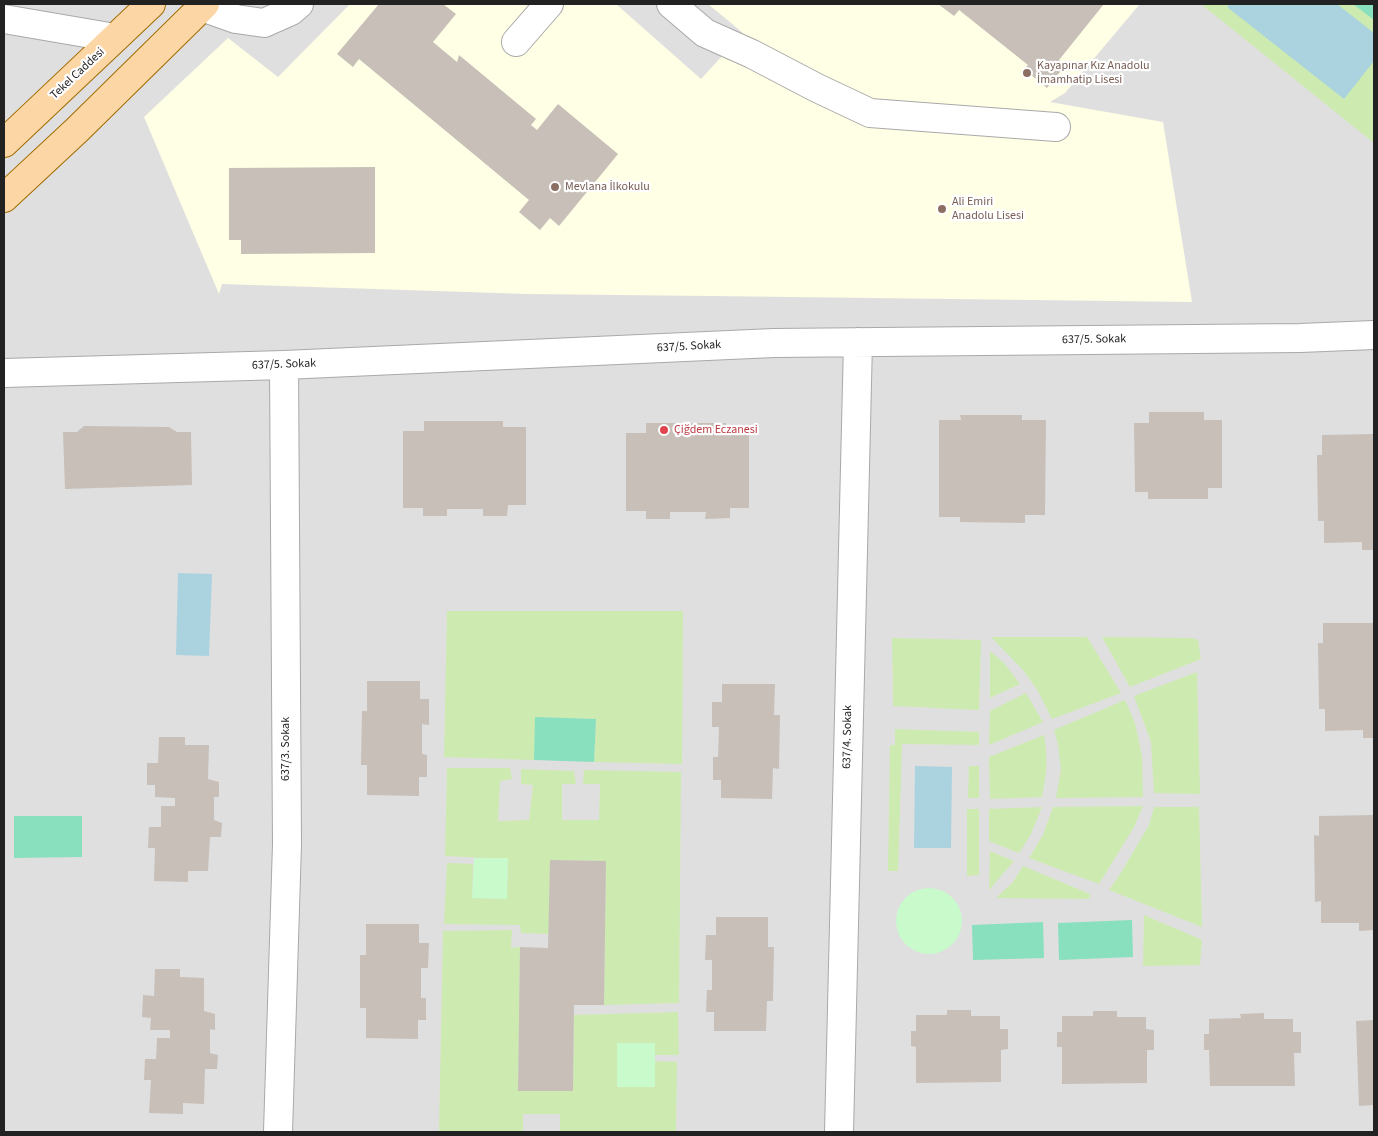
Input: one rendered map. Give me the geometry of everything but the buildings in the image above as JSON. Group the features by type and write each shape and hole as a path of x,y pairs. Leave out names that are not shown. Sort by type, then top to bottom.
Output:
{"main road":[{"name":"Tekel Caddesi","path":"4,143 151,4"},
{"path":"4,198 204,6"}],"street":[{"path":"204,6 236,18 264,23 291,11 299,4"},
{"path":"516,42 549,4"},
{"path":"671,4 705,33 870,112 1056,127"},
{"path":"4,19 115,38"},
{"name":"637/5. Sokak","path":"4,373 284,365 764,343 1300,338 1374,335"},
{"name":"637/4. Sokak","path":"839,1132 858,342"},
{"name":"637/3. Sokak","path":"278,1132 287,844 284,365"}],"shaded area":[{"path":"4,4 1374,4 1374,1132 4,1132"},
{"path":"350,4 616,4 701,79 743,33 708,4 1138,4 1065,93 1050,102 1163,122 1192,302 527,294 222,284 219,294 144,117 228,38 278,77"}],"green space":[{"path":"1201,4 1374,4 1374,143"},
{"path":"1353,4 1374,4 1374,20"},
{"path":"447,611 683,611 682,764 594,762 596,719 536,717 534,760 444,757"},
{"path":"991,637 1087,637 1121,693 1052,719 1038,691 1023,670"},
{"path":"1102,637 1191,638 1198,640 1201,659 1130,687"},
{"path":"892,638 981,640 979,710 893,706"},
{"path":"990,651 1004,663 1020,684 990,698"},
{"path":"1197,672 1200,794 1154,793 1151,742 1134,696"},
{"path":"1026,693 1043,722 989,745 990,711"},
{"path":"1125,700 1135,723 1142,756 1143,797 1056,798 1061,769 1054,730"},
{"path":"535,717 596,719 594,762 534,760"},
{"path":"895,729 979,732 979,745 902,744 898,871 888,871 890,745 895,745"},
{"path":"1044,735 1046,766 1042,797 990,799 989,757"},
{"path":"969,766 979,766 979,798 968,798"},
{"path":"447,768 510,768 512,779 500,781 498,821 529,820 533,785 521,784 521,769 574,771 576,784 562,784 562,820 599,820 600,784 583,784 584,770 681,772 679,1003 604,1005 606,861 550,860 549,934 521,933 520,925 444,924 447,863 473,864 472,898 507,899 508,859 445,856"},
{"path":"1143,806 1134,827 1099,884 1029,858 1043,835 1053,807"},
{"path":"1042,807 1031,834 1019,853 989,841 989,809"},
{"path":"1154,807 1199,807 1202,927 1109,890 1149,825"},
{"path":"967,809 979,809 979,875 967,876"},
{"path":"14,816 82,816 82,857 14,858"},
{"path":"990,851 1014,861 989,890"},
{"path":"474,858 508,858 507,899 472,898"},
{"path":"1023,866 1090,894 1089,899 996,898 1013,882"},
{"path":"922,888 936,888 948,893 957,902 962,914 960,934 953,945 936,954 922,954 910,949 901,940 896,928 896,914 901,902 910,893"},
{"path":"1144,915 1202,940 1200,965 1143,966"},
{"path":"1132,920 1133,957 1059,960 1058,923"},
{"path":"1043,922 1044,958 973,960 972,925"},
{"path":"512,930 511,948 520,947 518,1091 573,1091 574,1015 678,1012 679,1055 654,1055 654,1043 617,1044 617,1087 655,1087 655,1061 677,1062 676,1132 560,1132 560,1114 523,1114 523,1132 439,1132 443,931"},
{"path":"617,1043 655,1043 655,1087 617,1087"}],"water":[{"path":"1230,4 1337,4 1374,33 1374,61 1344,99 1227,7"},
{"path":"178,573 212,574 209,656 176,655"},
{"path":"915,766 952,767 951,848 914,848"}],"place":[{"name":"Kayapınar Kız Anadolu İmamhatip Lisesi","path":"1027,73"},
{"name":"Mevlana İlkokulu","path":"555,187"},
{"name":"Ali Emiri Anadolu Lisesi","path":"942,209"},
{"name":"Çiğdem Eczanesi","path":"664,430"}]}
